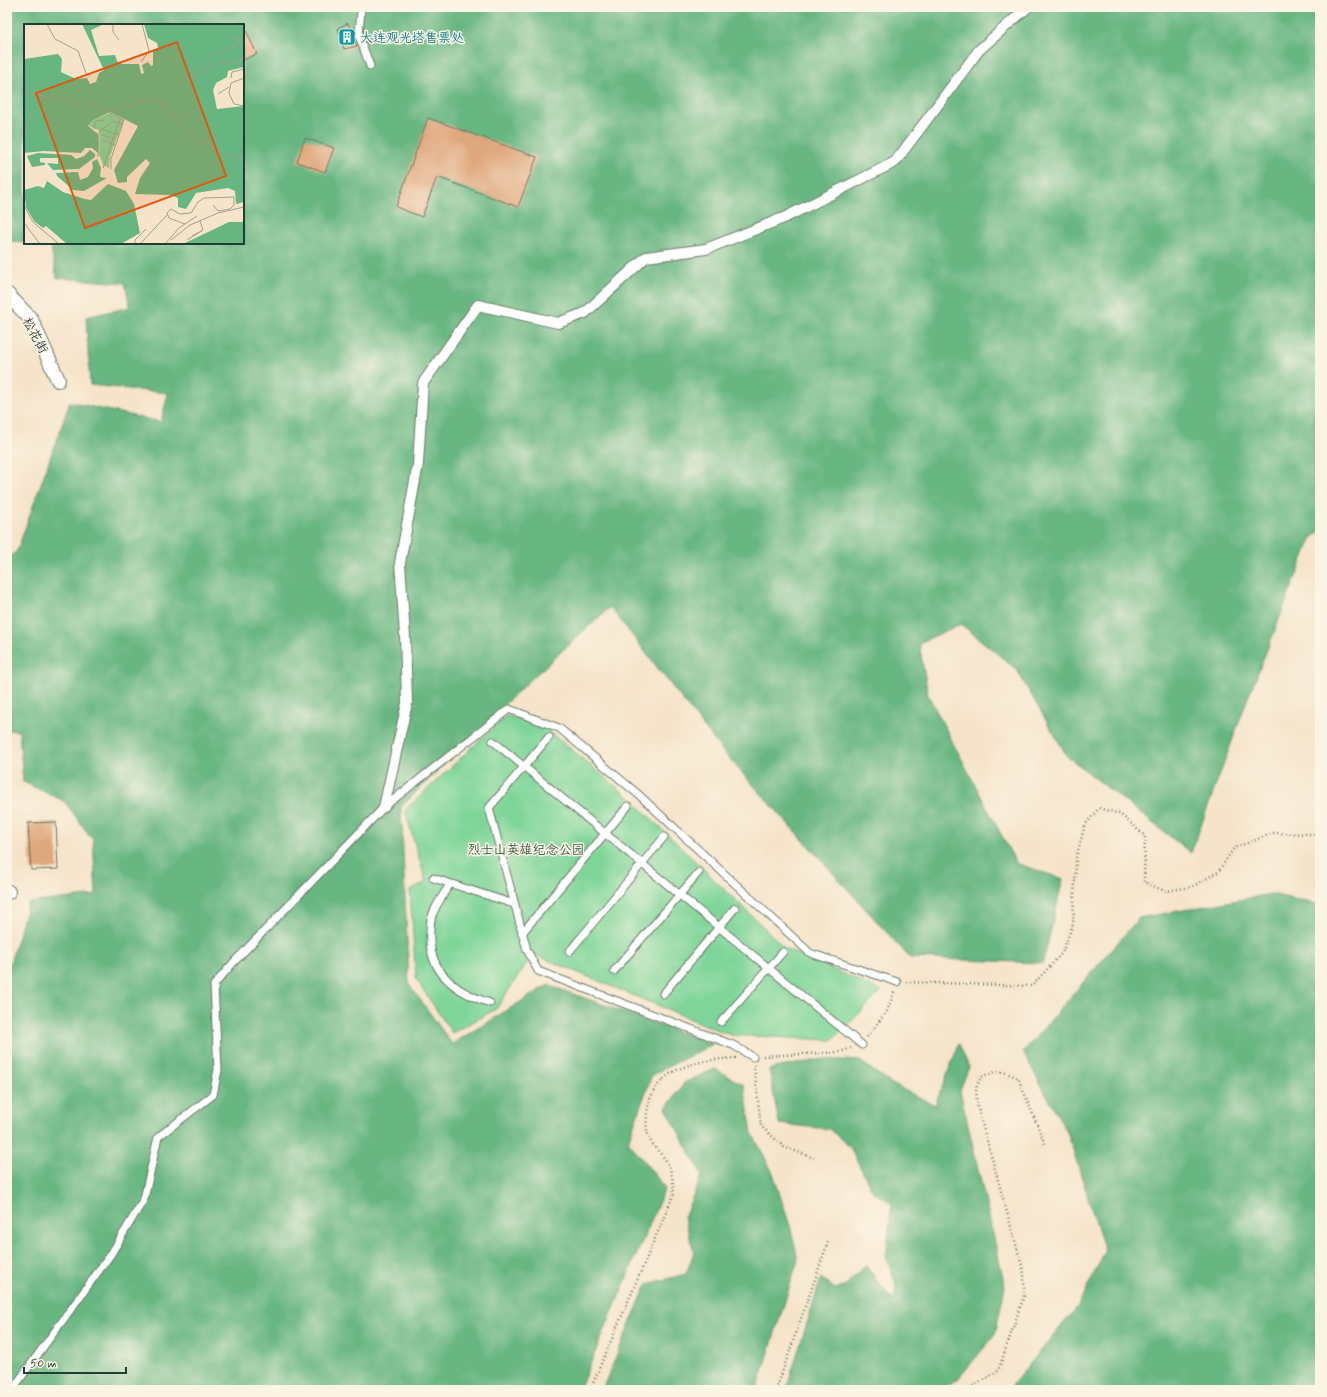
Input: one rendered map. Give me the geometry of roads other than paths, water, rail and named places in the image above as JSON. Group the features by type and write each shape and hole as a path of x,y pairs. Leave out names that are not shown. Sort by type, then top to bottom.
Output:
{"street":[{"path":"384,807 407,703 400,563 418,464 423,383 478,304 558,323 585,313 646,257 706,249 786,217 895,162 979,50 1028,7"},
{"name":"松花街","path":"7,294 31,319 58,380"}],"lane":[{"path":"361,7 359,36 370,66"},
{"path":"12,1390 111,1254 144,1199 158,1138 213,1095 218,1070 214,985 233,963 384,807 509,709 559,728 639,795 810,954 898,982"},
{"path":"549,737 489,808 527,950 538,970 733,1045 753,1057"},
{"path":"493,741 862,1045"},
{"path":"522,933 628,806"},
{"path":"569,952 664,837"},
{"path":"614,971 699,872"},
{"path":"432,878 514,904"},
{"path":"450,884 431,918 429,941 432,959 442,973 457,988 472,997 490,1002"},
{"path":"663,994 735,908"},
{"path":"721,1022 783,952"}],"place":[{"name":"大连观光塔售票处","path":"347,37"}],"park label":[{"name":"烈士山英雄纪念公园","path":"526,849"}]}
